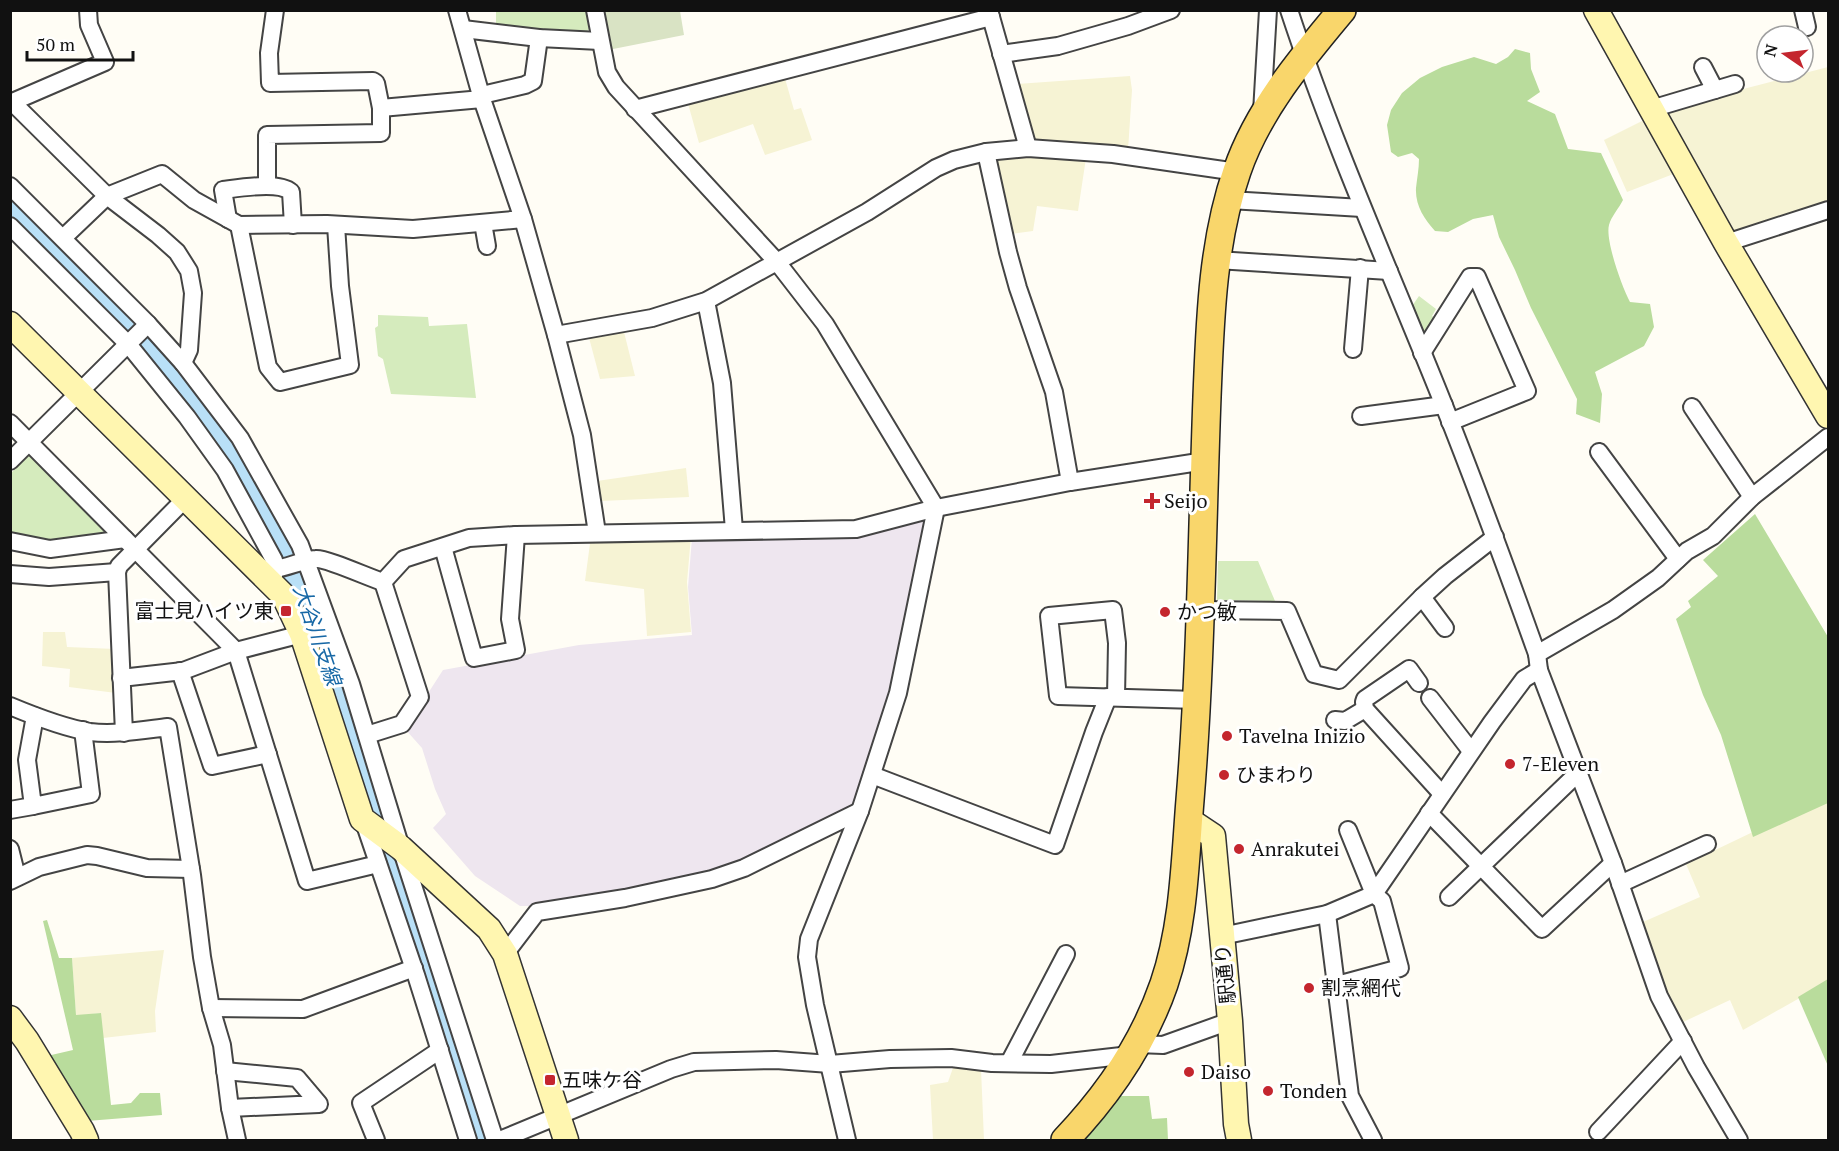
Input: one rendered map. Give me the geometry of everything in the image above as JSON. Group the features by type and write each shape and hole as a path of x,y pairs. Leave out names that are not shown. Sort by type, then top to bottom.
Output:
{"main road":[{"path":"1065,1140 1090,1114 1134,1050 1163,987 1182,904 1197,700 1212,301 1217,260 1229,200 1246,149 1262,119 1304,56 1342,10"}],"street":[{"path":"88,10 89,26 105,62 11,102 107,196 177,252 189,271 192,293 189,350 183,363"},
{"path":"267,186 267,135 381,133 381,108 376,83 373,81 270,83 268,53 275,10"},
{"path":"457,10 482,97 523,219 556,335 582,435 597,533"},
{"path":"595,10 607,72 616,87 777,262 825,324 936,508 898,693 860,811 809,939 807,957 815,1005 847,1140"},
{"path":"1001,54 1058,46 1128,26 1171,10"},
{"path":"1262,119 1268,10"},
{"path":"1289,10 1304,56 1362,208 1444,405 1495,537 1659,996 1739,1140"},
{"path":"1596,10 1726,243 1828,417"},
{"path":"635,108 990,14 1028,148"},
{"path":"463,29 539,38 600,41"},
{"path":"381,108 482,97 525,85 533,81 539,38"},
{"path":"1703,67 1715,90"},
{"path":"1651,109 1736,84"},
{"path":"556,335 652,318 706,301 867,212 936,168 954,160 986,152 1028,148 1113,154 1237,172"},
{"path":"986,152 1006,245 1018,288 1054,392 1070,482"},
{"path":"63,238 107,196 162,174 194,200 233,222 413,230 523,219"},
{"path":"10,186 63,238 137,335 187,417 225,470 274,560 288,569"},
{"path":"293,225 291,192 287,188 267,186 223,189 268,367 280,382 350,365 340,286 336,225"},
{"path":"1229,200 1362,208"},
{"path":"1726,243 1828,210"},
{"path":"483,223 487,246"},
{"path":"10,226 137,335 183,363 240,438 288,569 351,684 495,1140"},
{"path":"1217,260 1360,268 1389,272"},
{"path":"1353,350 1360,268"},
{"path":"1422,352 1470,277 1477,277 1527,391 1450,422"},
{"path":"706,301 722,383 734,530"},
{"path":"10,324 185,499 288,569"},
{"path":"10,461 137,335"},
{"path":"1361,416 1444,405"},
{"path":"1692,407 1752,498"},
{"path":"10,423 236,651 307,881 378,864"},
{"path":"1222,936 1327,914 1374,894 1471,751 1538,662 1658,578 1687,551 1713,536 1752,498 1828,437"},
{"path":"1599,452 1678,559"},
{"path":"383,582 404,559 470,538 597,533 856,529 936,508 1070,482 1205,461"},
{"path":"124,733 117,572 130,544 185,499"},
{"path":"443,547 474,658 516,650 510,619 516,535"},
{"path":"1200,610 1287,611 1314,674 1340,680 1422,597 1495,537"},
{"path":"10,541 50,549 130,544"},
{"path":"288,569 320,558 383,582"},
{"path":"288,569 284,596 302,634 362,819 414,968 468,1140"},
{"path":"10,574 49,577 117,572"},
{"path":"367,735 402,724 420,697 383,582"},
{"path":"1422,597 1445,628"},
{"path":"872,775 1055,845 1094,732 1112,697 1117,643 1113,610 1049,616 1058,696 1112,697 1197,700"},
{"path":"121,678 180,671 236,651 302,634"},
{"path":"1419,683 1409,669 1365,699 1365,709 1442,794"},
{"path":"180,671 212,766 268,754"},
{"path":"1430,698 1471,751"},
{"path":"10,706 89,732 124,733 168,727 191,868 202,957 211,1008 222,1045 230,1108 231,1140"},
{"path":"1335,720 1344,721 1365,709"},
{"path":"33,806 27,760 35,716"},
{"path":"10,810 91,794 82,730"},
{"path":"1449,897 1578,773"},
{"path":"505,954 537,912 625,898 712,879 744,868 860,811"},
{"path":"1429,813 1542,929 1613,863"},
{"path":"362,819 401,848 489,929 505,954 566,1140"},
{"name":"駅通り","path":"1189,820 1212,836 1239,1140"},
{"path":"1337,985 1400,968 1382,902 1374,894 1348,830"},
{"path":"1620,884 1707,844"},
{"path":"10,849 14,879 39,867 87,855 147,868 191,868"},
{"path":"1327,914 1350,1095 1373,1140"},
{"path":"1009,1063 1066,954"},
{"path":"211,1008 303,1009 414,968"},
{"path":"10,1018 34,1051 86,1140"},
{"path":"500,1140 671,1069 694,1062 776,1060 830,1064 890,1059 951,1058 992,1063 1051,1064 1163,1045 1230,1021"},
{"path":"1598,1132 1683,1041"},
{"path":"376,1140 361,1102 440,1050"},
{"path":"225,1071 297,1078 319,1104 230,1108"}],"shaded area":[{"path":"1828,67 1828,203 1737,233 1729,230 1694,166 1627,192 1604,140 1666,109 1762,84 1815,84 1815,70"},
{"path":"784,75 794,110 801,108 812,140 765,155 753,124 699,143 687,100"},
{"path":"1130,76 1132,90 1128,150 1042,144 1031,138 1017,84"},
{"path":"1001,156 1086,158 1078,211 1037,206 1033,231 1011,234 994,165"},
{"path":"623,328 635,376 600,379 588,334"},
{"path":"686,468 689,497 601,501 597,481"},
{"path":"930,516 891,699 861,792 844,814 707,875 547,906 520,906 475,876 433,828 446,814 422,748 405,729 443,670 579,645 692,635 688,587 692,538"},
{"path":"591,536 691,536 687,582 691,632 647,636 644,589 585,581"},
{"path":"43,632 65,632 67,647 115,649 116,693 69,687 70,669 42,666"},
{"path":"1828,796 1828,982 1743,1030 1730,1000 1681,1023 1659,973 1643,922 1700,897 1686,864"},
{"path":"164,950 155,1011 156,1032 103,1038 100,1013 76,1016 72,958"},
{"path":"954,1065 981,1069 984,1140 933,1140 930,1085 948,1082"}],"green space":[{"path":"496,11 587,11 589,29 584,35 496,25"},
{"path":"603,11 680,11 684,35 608,50"},
{"path":"1515,49 1530,53 1531,69 1540,92 1527,101 1555,114 1568,149 1601,153 1623,200 1611,219 1608,232 1615,264 1630,302 1650,304 1654,327 1644,346 1595,372 1602,394 1600,423 1576,414 1577,399 1531,308 1499,237 1493,215 1473,219 1448,232 1435,231 1424,217 1417,200 1419,159 1412,153 1398,157 1391,152 1387,125 1391,110 1402,93 1420,78 1442,67 1474,57 1496,64 1508,57"},
{"path":"1419,296 1436,309 1432,316 1435,318 1427,332 1424,332 1422,326 1417,328 1410,309"},
{"path":"378,315 428,317 429,326 467,324 476,398 391,394 383,359 378,356 375,328 378,326"},
{"path":"32,452 110,531 107,537 51,546 11,537 11,473"},
{"path":"1755,514 1828,637 1828,803 1753,837 1721,735 1703,695 1676,619 1691,607 1688,601 1718,576 1703,560"},
{"path":"1218,561 1258,561 1275,601 1217,600"},
{"path":"47,920 59,958 72,958 76,1015 101,1013 111,1105 131,1103 140,1093 160,1093 162,1115 87,1121 47,1056 73,1050 43,921"},
{"path":"1828,979 1828,1066 1798,997"},
{"path":"1114,1096 1149,1096 1152,1119 1167,1118 1168,1140 1078,1140"}],"waterway":[{"name":"大谷川支線","path":"10,209 145,344 194,402 235,462 288,554 307,602 482,1140"}],"place":[{"name":"Seijo","path":"1152,501"},
{"name":"富士見ハイツ東","path":"286,611"},
{"name":"かつ敏","path":"1165,612"},
{"name":"Tavelna Inizio","path":"1227,736"},
{"name":"7-Eleven","path":"1510,764"},
{"name":"ひまわり","path":"1224,775"},
{"name":"Anrakutei","path":"1239,849"},
{"name":"割烹網代","path":"1309,988"},
{"name":"Daiso","path":"1189,1072"},
{"name":"五味ケ谷","path":"550,1080"},
{"name":"Tonden","path":"1268,1091"}]}
